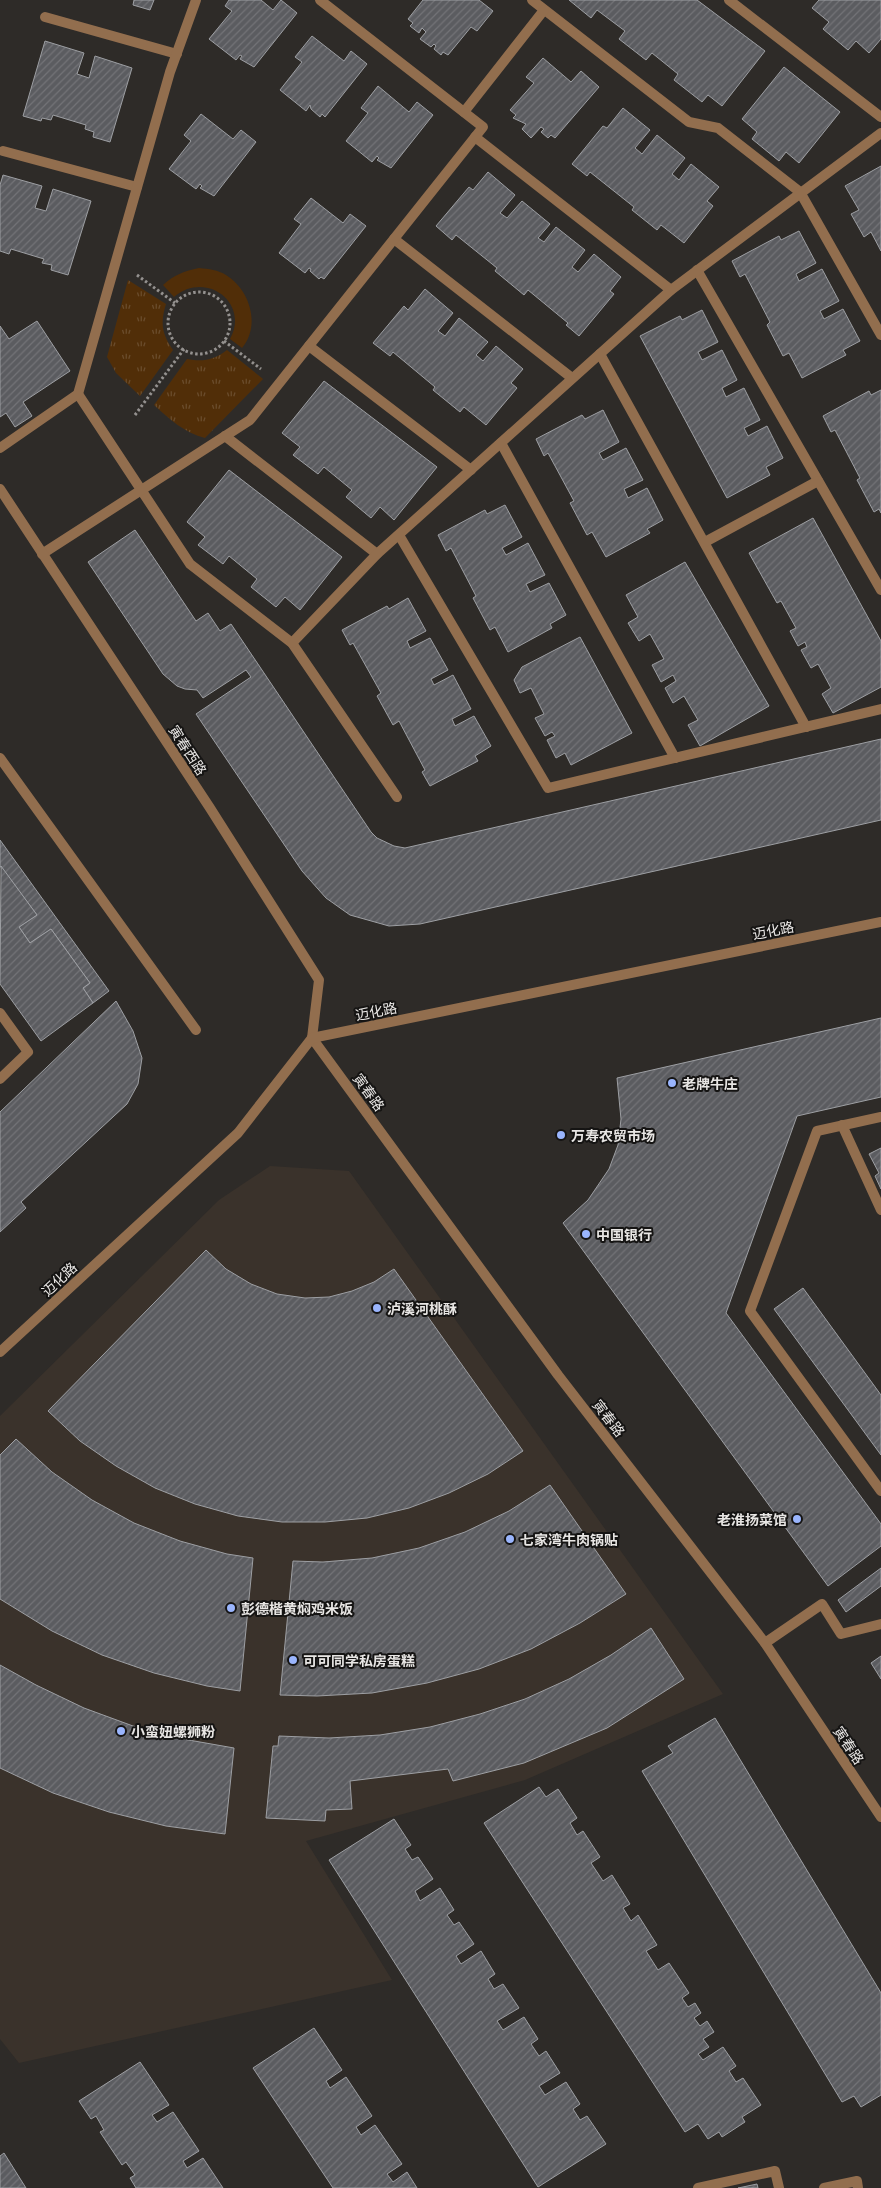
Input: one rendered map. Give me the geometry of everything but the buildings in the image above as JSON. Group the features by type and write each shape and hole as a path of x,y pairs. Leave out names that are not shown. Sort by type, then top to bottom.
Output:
{"street":[{"path":"0,448 78,394 177,54 196,0"},
{"path":"42,554 250,420 483,127 320,0"},
{"path":"532,0 690,122 718,128 800,192 881,335"},
{"path":"729,0 881,117"},
{"path":"464,112 544,10"},
{"path":"46,17 177,54"},
{"path":"292,643 377,554 671,290 881,133"},
{"path":"475,137 671,290"},
{"path":"3,151 138,187"},
{"path":"394,239 572,378"},
{"path":"697,270 881,590"},
{"path":"309,346 471,470"},
{"path":"600,354 806,727"},
{"path":"78,394 140,491 190,564 292,643 397,797"},
{"path":"225,436 377,554"},
{"path":"500,443 674,758"},
{"path":"705,542 818,481"},
{"name":"寅春西路","path":"0,490 210,808 319,980 312,1038"},
{"path":"399,535 548,788 881,709"},
{"path":"0,758 196,1030"},
{"name":"迈化路","path":"0,1352 238,1133 312,1038 881,922"},
{"path":"0,1013 28,1052 0,1079"},
{"name":"寅春路","path":"312,1038 558,1376 765,1643 881,1817"},
{"path":"881,1117 817,1131 750,1311 881,1491"},
{"path":"842,1125 881,1210"},
{"path":"765,1643 822,1604 841,1634 881,1624"},
{"path":"698,2188 775,2171 779,2188"},
{"path":"824,2188 856,2181 858,2188"}],"path":[{"path":"117,259 175,304"},
{"path":"199,292 219,299 227,309 230,321 228,333 224,341 211,351 199,354 184,349 176,343 169,332 168,320 175,304 188,294 199,292"},
{"path":"224,341 265,372"},
{"path":"136,415 184,349"}],"shaded area":[{"path":"270,1166 349,1171 723,1694 525,1780 306,1841 392,1980 19,2063 0,2039 0,1416 219,1200"}],"green space":[{"path":"199,268 210,269 226,275 247,299 252,319 251,329 248,339 242,348 230,339 235,326 234,313 230,303 222,294 211,289 199,287 186,290 174,297 163,285 180,274"},
{"path":"128,280 166,304 163,328 166,339 173,350 140,396 116,373 107,357"},
{"path":"227,350 263,379 205,438 184,429 154,405 187,359 208,359 218,356"}],"place":[{"name":"老牌牛庄","path":"672,1083"},
{"name":"万寿农贸市场","path":"561,1135"},
{"name":"中国银行","path":"586,1234"},
{"name":"泸溪河桃酥","path":"377,1308"},
{"name":"老淮扬菜馆","path":"797,1519"},
{"name":"七家湾牛肉锅贴","path":"510,1539"},
{"name":"彭德楷黄焖鸡米饭","path":"231,1608"},
{"name":"可可同学私房蛋糕","path":"293,1660"},
{"name":"小蛮妞螺狮粉","path":"121,1731"}]}
